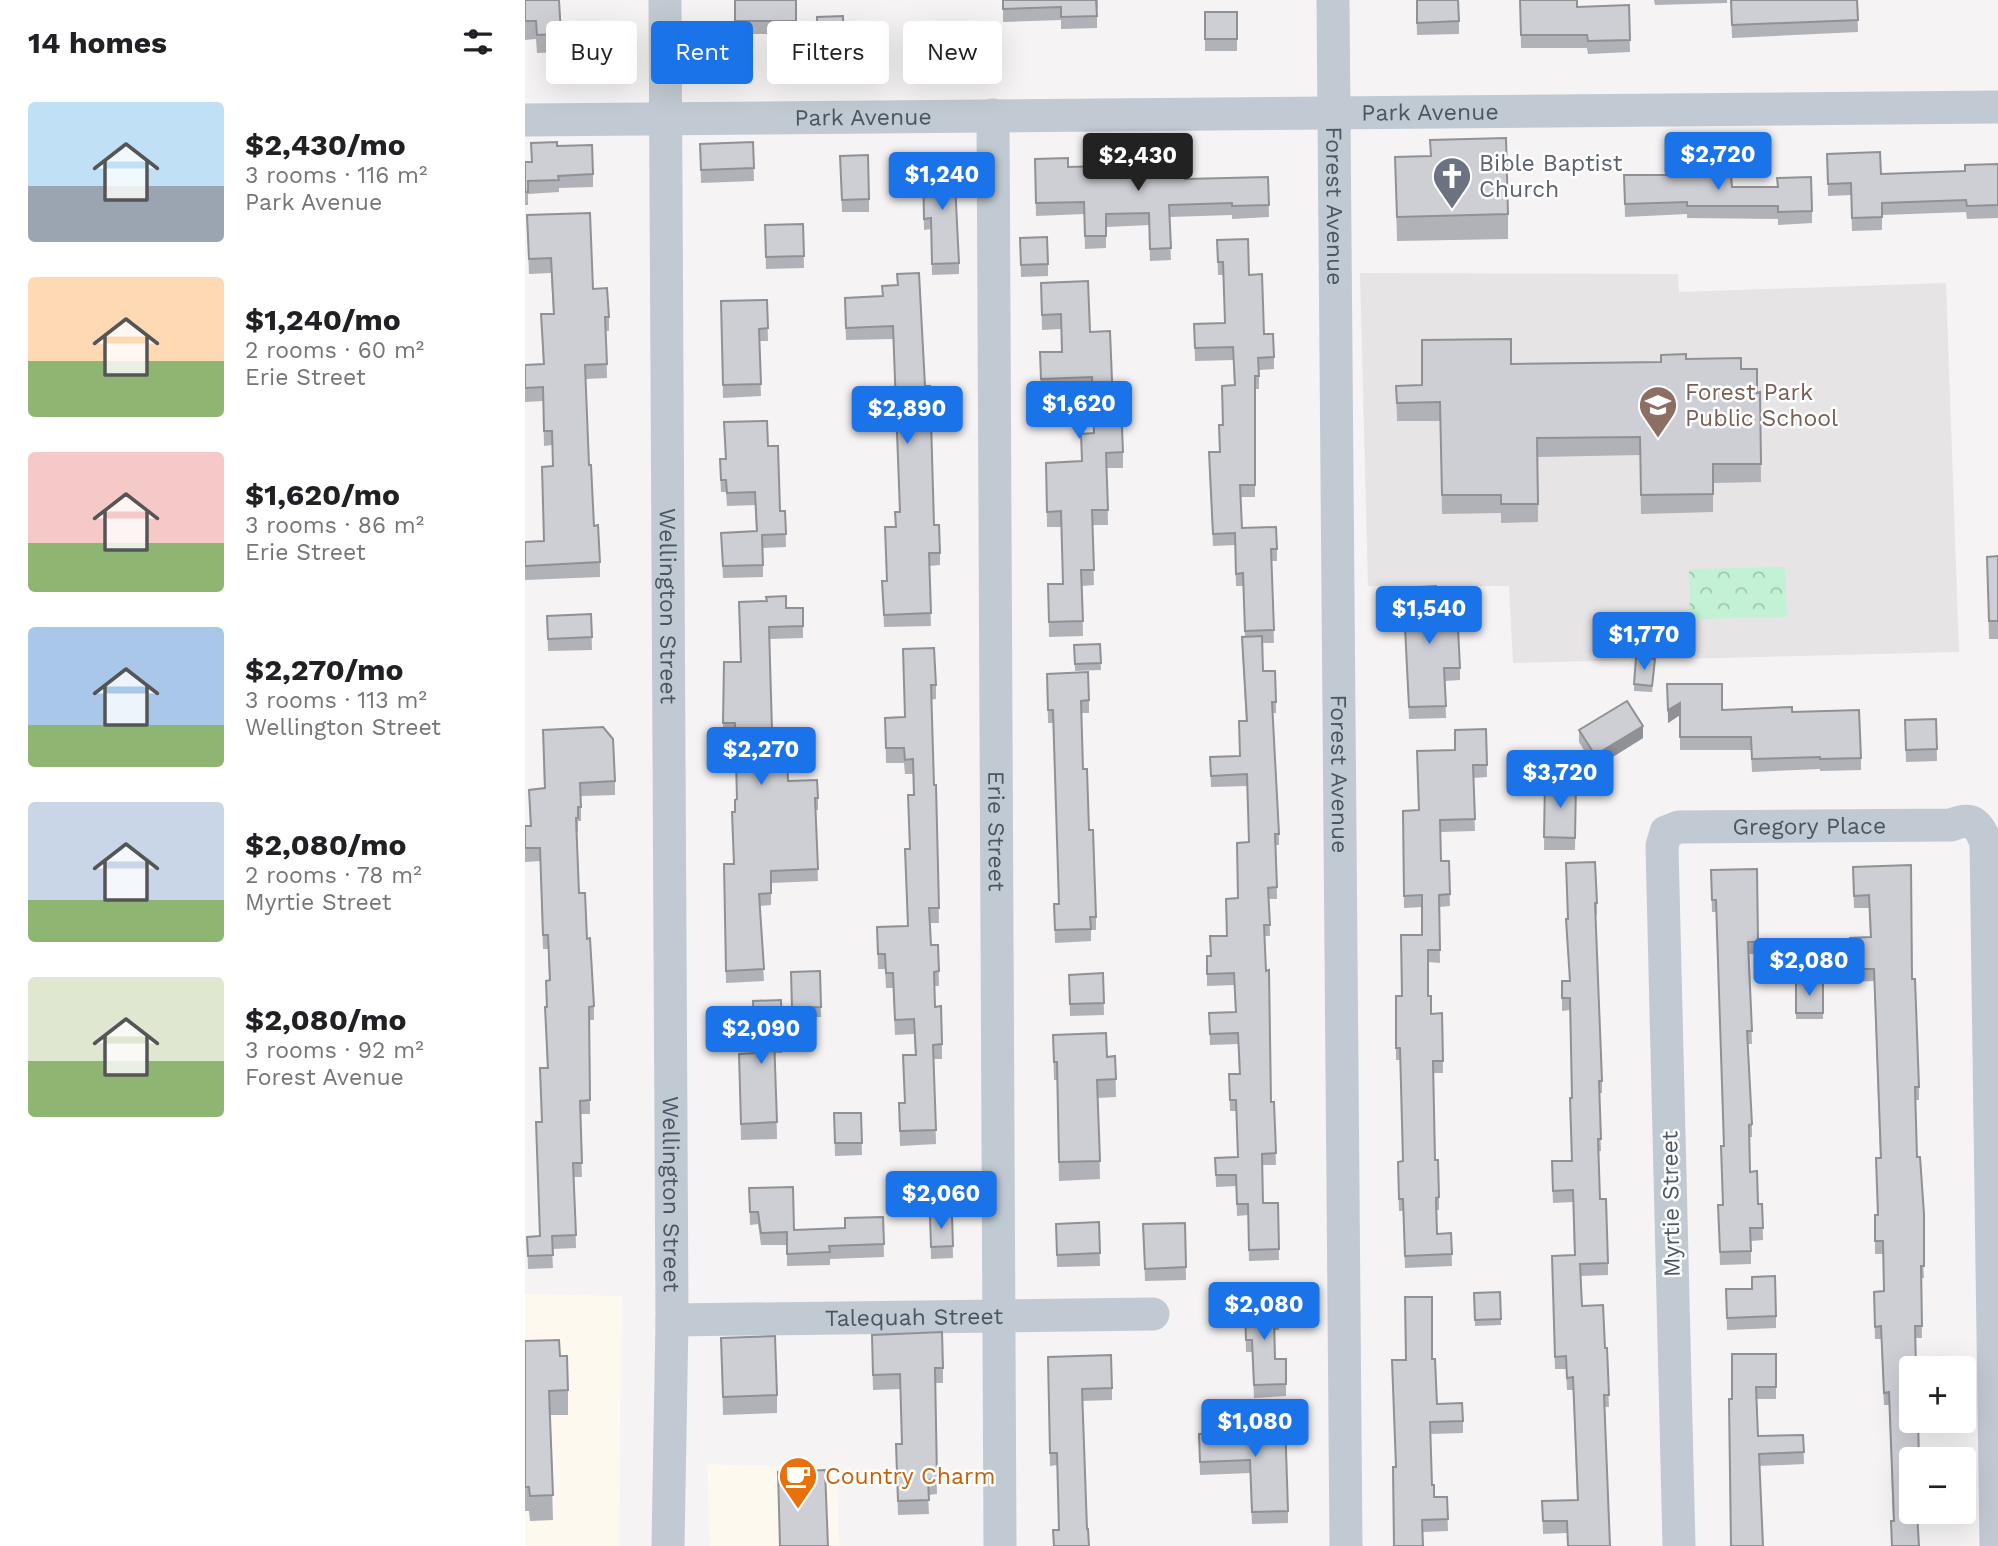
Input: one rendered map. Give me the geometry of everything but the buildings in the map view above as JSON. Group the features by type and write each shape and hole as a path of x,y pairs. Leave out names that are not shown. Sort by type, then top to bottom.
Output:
{"street":[{"name":"Wellington Street","path":"664,0 672,1320 668,1546"},
{"name":"Forest Avenue","path":"1333,0 1346,1546"},
{"name":"Park Avenue","path":"525,120 1998,107"},
{"name":"Erie Street","path":"993,115 1000,1546"},
{"name":"Gregory Place","path":"1664,862 1662,846 1666,832 1679,827 1951,825 1962,820 1973,822 1979,827 1986,842 1996,1546"},
{"name":"Myrtie Street","path":"1664,862 1679,1546"},
{"name":"Talequah Street","path":"672,1320 1153,1314"}],"shaded area":[{"name":"Forest Park Public School","path":"1360,273 1678,274 1679,292 1946,283 1959,652 1513,663 1509,586 1368,586"},
{"path":"525,1294 622,1296 619,1546 525,1546"},
{"path":"707,1464 837,1469 839,1546 710,1546"}],"green space":[{"path":"1785,567 1787,617 1690,619 1689,569"}],"place":[{"name":"Bible Baptist Church","path":"1452,210"},
{"name":"Forest Park Public School","path":"1658,439"},
{"name":"Country Charm","path":"798,1510"}]}
